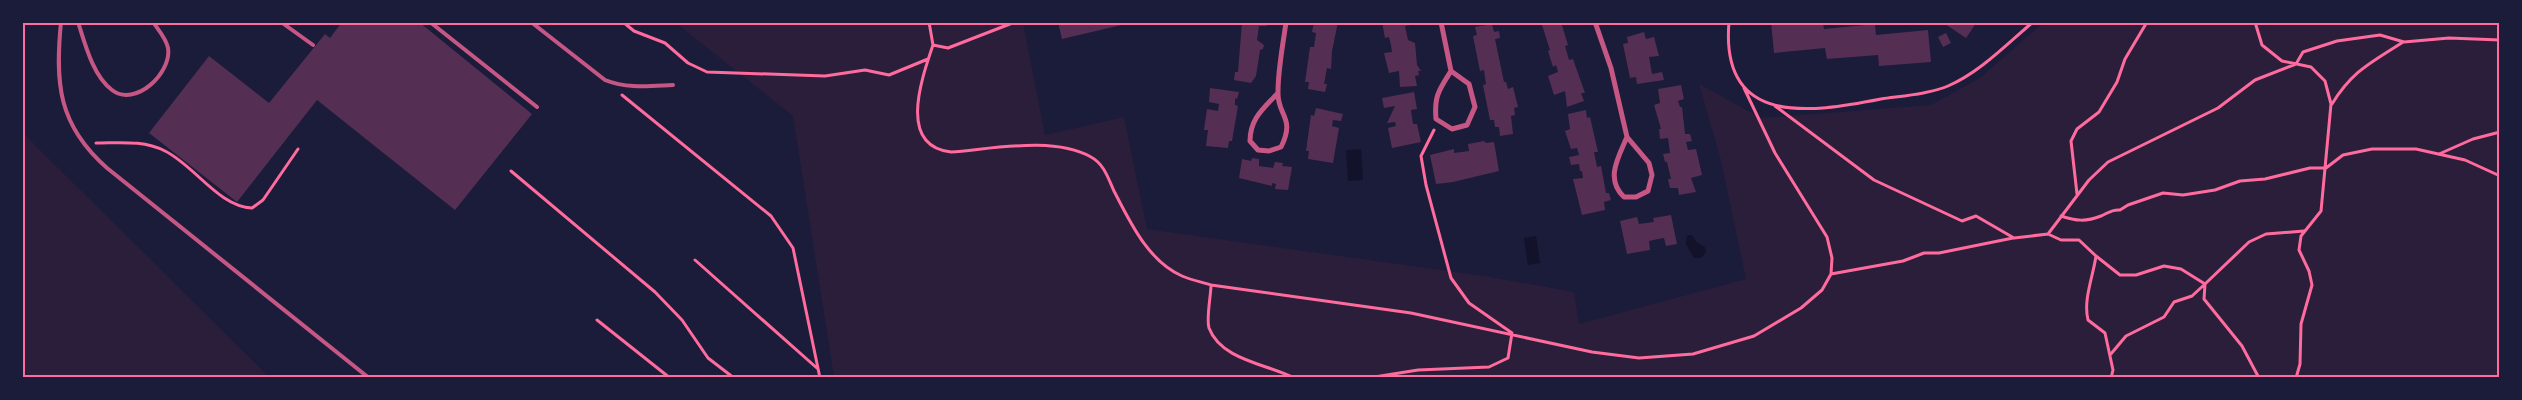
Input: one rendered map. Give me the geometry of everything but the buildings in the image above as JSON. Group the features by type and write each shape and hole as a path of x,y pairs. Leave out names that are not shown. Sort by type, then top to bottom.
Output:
{"street":[{"path":"1277,94 1256,117 1250,128 1250,141 1258,150 1269,151 1281,147 1286,136 1288,125 1277,94 1286,22"},
{"path":"1441,22 1451,71 1469,84 1475,107 1467,125 1452,129 1436,118 1434,103 1437,93 1451,71"},
{"path":"1595,22 1611,68 1627,137 1649,163 1652,175 1648,191 1636,197 1624,197 1616,190 1612,178 1627,137"}],"lane":[{"path":"60,22 57,69 60,86 66,112 83,143 107,168 369,378"},
{"path":"78,22 94,64 106,85 114,92 124,95 143,90 156,80 166,63 169,50 164,37 153,22"},
{"path":"281,22 313,45"},
{"path":"430,22 537,107"},
{"path":"531,22 605,80 617,85 673,84"}],"path":[{"path":"623,22 634,31 665,43 688,63 707,72 826,76 864,70 889,75 928,59"},
{"path":"929,22 933,45 921,82 917,110 920,127 926,140 940,151 951,152 1038,145 1070,150 1090,157 1102,165 1136,233 1162,262 1181,276 1211,285 1411,312 1602,353 1639,358 1693,354 1754,336 1801,308 1822,290 1831,274 1832,258 1827,237 1775,153 1736,75 1730,59 1727,41 1729,22"},
{"path":"933,45 948,48 1015,22"},
{"path":"1744,88 1758,101 1776,106 1814,110 1848,106 1948,86 1977,68 2033,22"},
{"path":"2077,195 2072,142 2077,129 2099,112 2117,82 2125,59 2147,22"},
{"path":"2254,22 2262,45 2282,61 2312,67 2325,81 2331,104 2321,212 2301,236 2298,250 2309,271 2312,285 2301,324 2300,364 2296,378"},
{"path":"2048,234 2077,195 2108,162 2218,108 2255,80 2296,64 2303,52 2337,41 2380,35 2404,42 2449,38 2500,40"},
{"path":"2331,104 2345,82 2365,65 2404,42"},
{"path":"605,80 771,216 783,232 793,248 797,263 820,378"},
{"path":"1776,106 1874,180 1962,220 1976,216 2014,238"},
{"path":"1439,121 1421,156 1426,185 1450,278 1469,303 1512,333"},
{"path":"2439,154 2473,139 2500,132"},
{"path":"83,143 134,142 158,148 174,157 234,205 252,208 263,200 298,150"},
{"path":"2061,216 2079,222 2113,210 2120,210 2128,205 2163,193 2183,195 2215,190 2240,181 2265,179 2310,168 2326,168 2343,155 2372,149 2416,149 2465,160 2500,176"},
{"path":"511,171 655,292 682,320 708,358 734,378"},
{"path":"2110,355 2126,336 2164,317 2174,302 2192,296 2248,242 2266,234 2305,232"},
{"path":"1831,274 1903,261 1924,253 1939,253 2014,238 2048,234 2061,240 2079,240 2120,275 2136,275 2164,266 2181,269 2205,284"},
{"path":"2096,256 2092,282 2085,306 2088,320 2105,333 2113,370 2111,378"},
{"path":"695,260 818,370"},
{"path":"2205,284 2204,299 2242,346 2259,378"},
{"path":"1211,285 1208,327 1218,342 1242,360 1278,370 1294,378"},
{"path":"597,320 670,378"},
{"path":"1368,378 1418,370 1489,367 1508,358 1512,333"}],"shaded area":[{"path":"676,23 1023,23 1045,135 1124,117 1147,229 1484,276 1574,292 1579,324 1746,279 1721,161 1699,84 1761,118 1931,105 1980,78 2043,23 2499,23 2499,377 834,377 793,116"},
{"path":"23,133 269,377 23,377"},
{"path":"1361,149 1363,180 1348,181 1346,150"},
{"path":"1687,235 1692,235 1696,242 1705,247 1706,252 1701,258 1694,258 1686,244"},
{"path":"1536,236 1540,263 1528,265 1524,238"}]}
